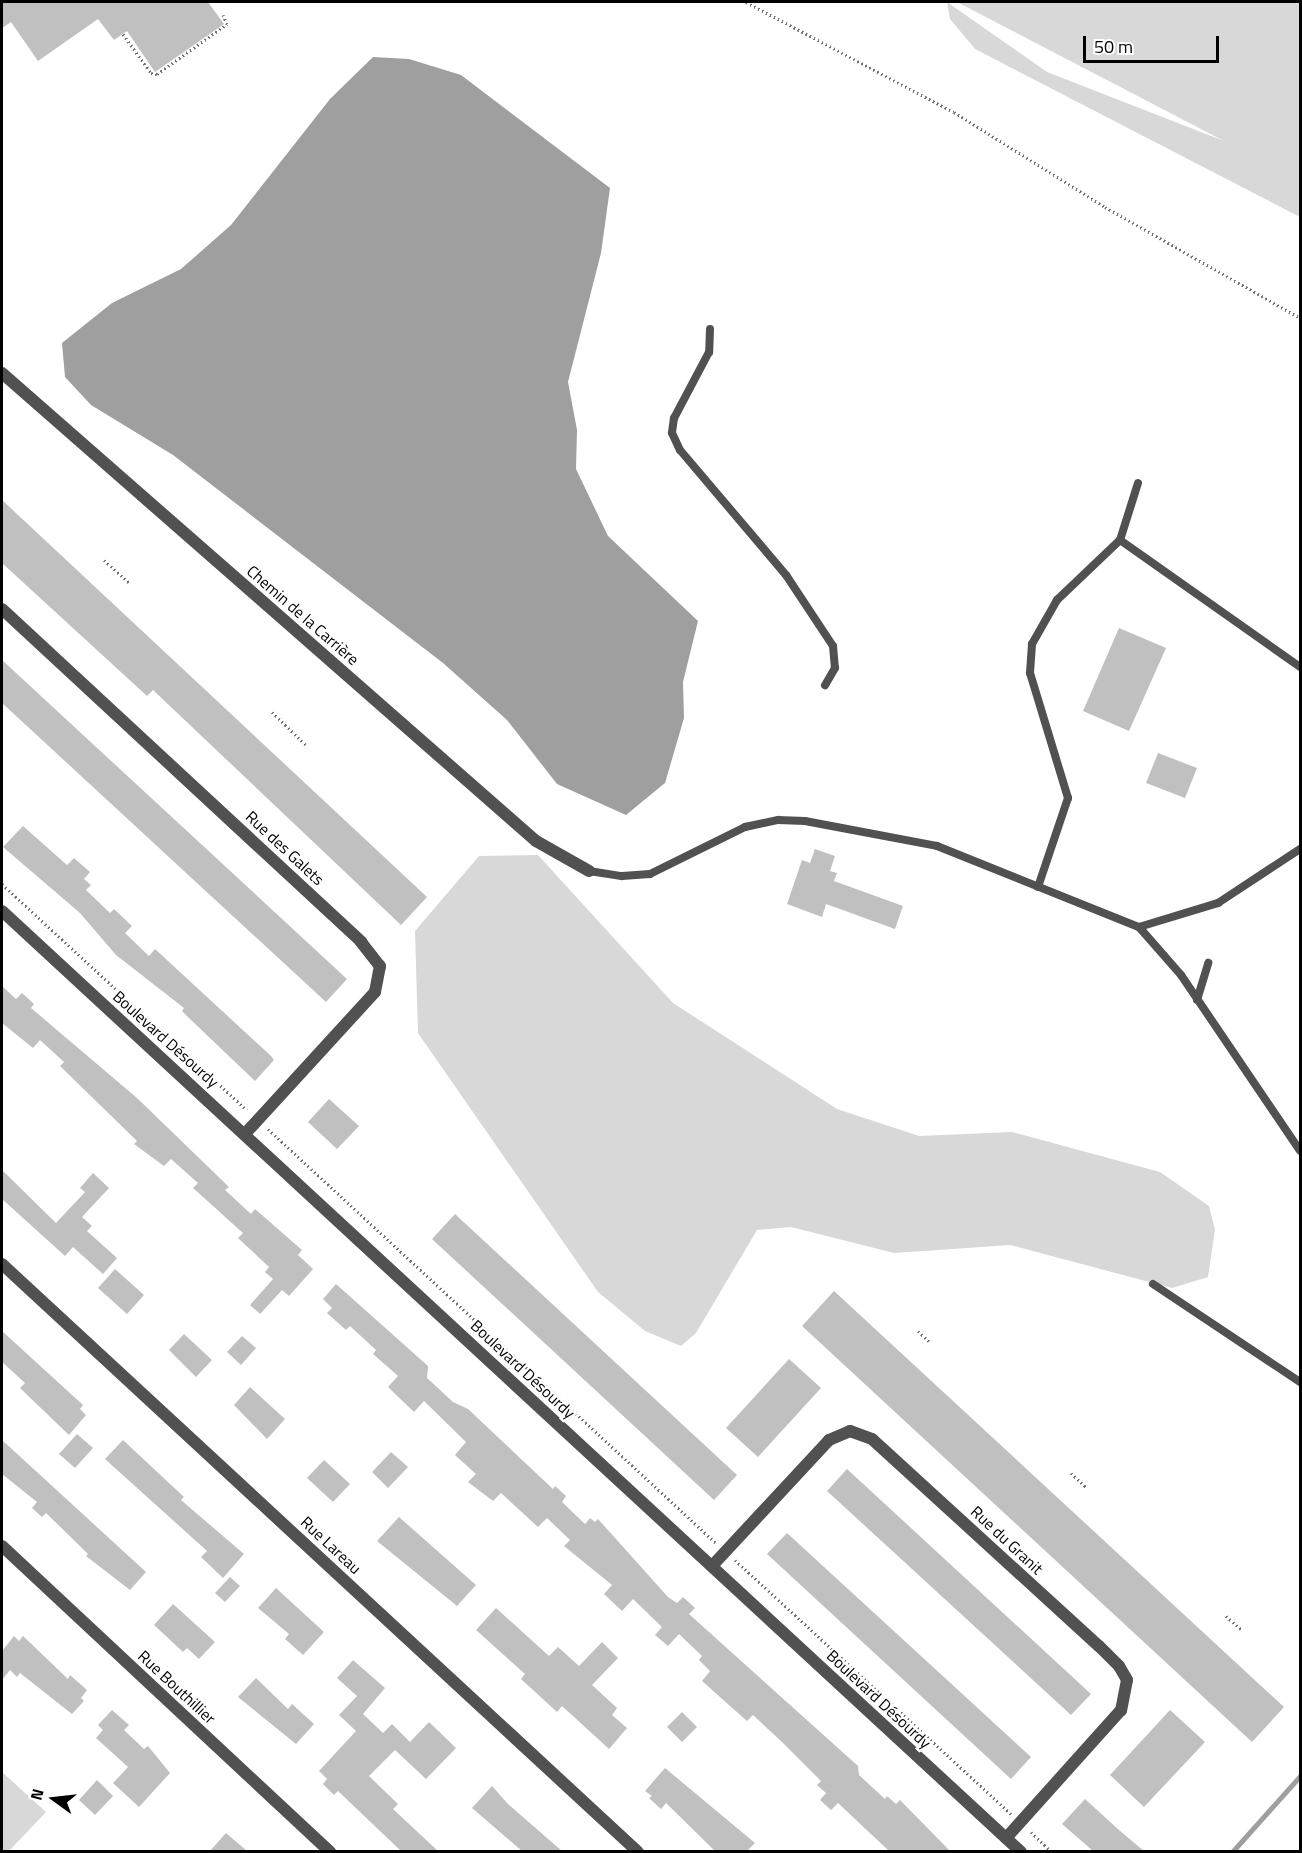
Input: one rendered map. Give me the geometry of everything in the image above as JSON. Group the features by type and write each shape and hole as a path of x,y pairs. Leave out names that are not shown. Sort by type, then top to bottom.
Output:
{"street":[{"name":"Chemin de la Carrière","path":"2,373 536,840 590,871"},
{"name":"Rue des Galets","path":"2,609 353,934 372,952 380,966 375,992 245,1134"},
{"name":"Boulevard Désourdy","path":"2,911 1021,1851"},
{"name":"Rue Lareau","path":"2,1264 638,1851"},
{"name":"Rue du Granit","path":"712,1566 829,1440 850,1431 872,1439 1099,1646 1119,1666 1127,1680 1121,1710 1006,1838"},
{"name":"Rue Bouthillier","path":"2,1546 330,1851"}],"lane":[{"path":"710,329 709,352 675,418 672,433 680,450 786,575 833,646 835,668 825,685"},
{"path":"1038,887 1068,798 1030,673 1032,644 1057,600 1119,540 1138,483"},
{"path":"1119,540 1300,667"},
{"path":"590,871 622,876 651,874 745,827 778,820 805,821 937,846 1139,927 1197,1000 1300,1151"},
{"path":"1139,927 1218,903 1300,849"},
{"path":"1197,1000 1208,963"},
{"path":"1153,1284 1300,1382"}],"path":[{"path":"746,2 954,112 1105,207 1300,318"},
{"path":"123,34 150,73 157,74 227,24 223,15"},
{"path":"104,560 131,584"},
{"path":"272,712 307,746"},
{"path":"2,884 243,1106"},
{"path":"270,1131 712,1539"},
{"path":"918,1331 930,1342"},
{"path":"1071,1473 1086,1486"},
{"path":"740,1564 1007,1810"},
{"path":"1226,1616 1242,1630"},
{"path":"1033,1835 1052,1851"}],"shaded area":[{"path":"947,2 1047,72 1224,141 957,2 1300,2 1300,217 975,49 950,19"},
{"path":"373,57 409,59 461,75 610,188 601,253 568,382 577,430 576,469 608,536 698,621 683,682 684,718 665,783 626,815 557,784 507,720 443,663 173,455 91,405 65,377 62,343 112,303 181,269 231,225 330,99"},
{"path":"538,855 673,1003 837,1109 919,1136 1012,1132 1160,1172 1209,1206 1215,1230 1208,1277 1172,1288 1010,1245 894,1253 791,1227 757,1230 696,1333 681,1346 645,1331 598,1292 418,1033 415,931 479,856"},
{"path":"2,1772 46,1812 9,1851 2,1851"}],"building":[{"path":"2,2 208,2 224,24 155,72 127,31 114,40 98,19 38,61 11,22 2,28"},
{"path":"2,500 427,897 401,925 153,690 147,696 2,563"},
{"path":"1119,628 1166,648 1129,731 1083,711"},
{"path":"2,660 347,979 326,1002 2,703"},
{"path":"1158,753 1197,768 1185,798 1146,783"},
{"path":"23,826 67,865 74,858 90,872 84,879 91,885 86,890 110,913 114,909 132,926 125,933 149,956 155,949 271,1056 274,1060 255,1081 182,1011 184,1008 116,955 80,913 3,847"},
{"path":"815,849 835,856 830,871 837,873 834,881 903,906 895,929 826,904 822,917 787,904 802,860 810,863"},
{"path":"2,986 16,999 22,993 34,1004 31,1008 137,1098 229,1187 225,1190 251,1214 255,1209 302,1250 298,1255 313,1269 289,1296 282,1290 260,1314 250,1305 273,1279 265,1272 269,1267 238,1238 243,1233 193,1188 198,1183 171,1159 164,1166 134,1144 137,1141 60,1066 64,1062 40,1040 33,1048 2,1023"},
{"path":"329,1099 359,1126 337,1149 308,1122"},
{"path":"2,1170 56,1223 85,1192 80,1188 93,1173 109,1188 82,1217 92,1226 87,1231 117,1258 103,1274 73,1247 65,1256 2,1199"},
{"path":"455,1214 737,1475 714,1500 432,1239"},
{"path":"115,1269 144,1295 127,1314 98,1288"},
{"path":"336,1284 428,1366 427,1378 453,1402 468,1409 553,1489 555,1486 566,1496 562,1502 585,1524 590,1518 595,1522 598,1519 668,1597 677,1603 683,1597 695,1608 689,1614 858,1766 859,1775 885,1799 887,1796 896,1804 900,1800 950,1851 889,1851 838,1803 831,1810 820,1800 826,1793 817,1785 821,1781 782,1742 753,1715 747,1721 702,1681 710,1671 699,1660 702,1656 679,1634 668,1646 655,1635 662,1627 633,1599 622,1611 604,1594 612,1585 564,1546 570,1540 547,1518 538,1527 501,1493 493,1501 468,1482 476,1474 455,1455 466,1442 424,1401 414,1412 388,1387 398,1376 373,1354 376,1350 350,1326 346,1330 327,1313 332,1308 323,1299"},
{"path":"834,1291 1284,1707 1252,1742 802,1326"},
{"path":"2,1331 83,1405 80,1409 86,1415 69,1435 20,1388 25,1383 2,1362"},
{"path":"184,1334 212,1360 196,1377 169,1350"},
{"path":"242,1336 256,1348 241,1365 227,1352"},
{"path":"789,1359 821,1388 758,1457 726,1428"},
{"path":"250,1387 285,1419 267,1439 234,1405"},
{"path":"77,1434 93,1448 75,1468 59,1454"},
{"path":"2,1440 146,1572 130,1590 86,1556 88,1554 46,1513 42,1517 32,1508 37,1502 2,1474"},
{"path":"123,1440 184,1497 181,1500 244,1554 223,1578 201,1557 207,1551 105,1459"},
{"path":"391,1452 408,1467 388,1488 372,1472"},
{"path":"324,1460 350,1484 333,1502 307,1478"},
{"path":"847,1469 1091,1694 1071,1715 827,1491"},
{"path":"399,1517 476,1585 457,1606 377,1541"},
{"path":"787,1533 1031,1757 1011,1779 767,1554"},
{"path":"230,1577 240,1586 225,1602 215,1593"},
{"path":"276,1588 324,1632 303,1655 285,1639 289,1634 258,1608"},
{"path":"173,1604 215,1642 199,1659 187,1648 183,1652 154,1625"},
{"path":"496,1608 549,1656 558,1647 579,1666 602,1642 618,1658 592,1685 617,1708 612,1715 627,1728 609,1749 562,1706 557,1712 521,1679 525,1674 476,1630"},
{"path":"14,1636 19,1641 23,1636 68,1679 70,1675 87,1690 81,1698 84,1701 72,1714 20,1673 17,1677 10,1670 2,1680 2,1651"},
{"path":"353,1660 385,1688 363,1714 383,1733 392,1724 410,1742 429,1722 456,1748 426,1779 395,1750 369,1776 398,1804 393,1809 438,1851 401,1851 338,1791 334,1795 323,1784 327,1779 319,1771 356,1731 339,1715 357,1696 337,1678"},
{"path":"256,1678 288,1709 292,1704 314,1724 296,1744 238,1697"},
{"path":"112,1710 129,1725 124,1730 144,1749 148,1746 170,1773 139,1807 113,1783 128,1767 96,1738 103,1730 98,1725"},
{"path":"1170,1710 1205,1742 1144,1807 1110,1775"},
{"path":"682,1712 697,1727 682,1742 667,1727"},
{"path":"665,1768 755,1843 747,1851 715,1851 666,1803 661,1809 649,1798 652,1796 645,1791"},
{"path":"97,1780 113,1796 95,1815 79,1800"},
{"path":"492,1786 508,1804 562,1851 522,1851 472,1808"},
{"path":"1085,1799 1144,1851 1093,1851 1062,1824"},
{"path":"226,1833 247,1851 210,1851"}],"waterway":[{"path":"1232,1852 1300,1776"}]}
